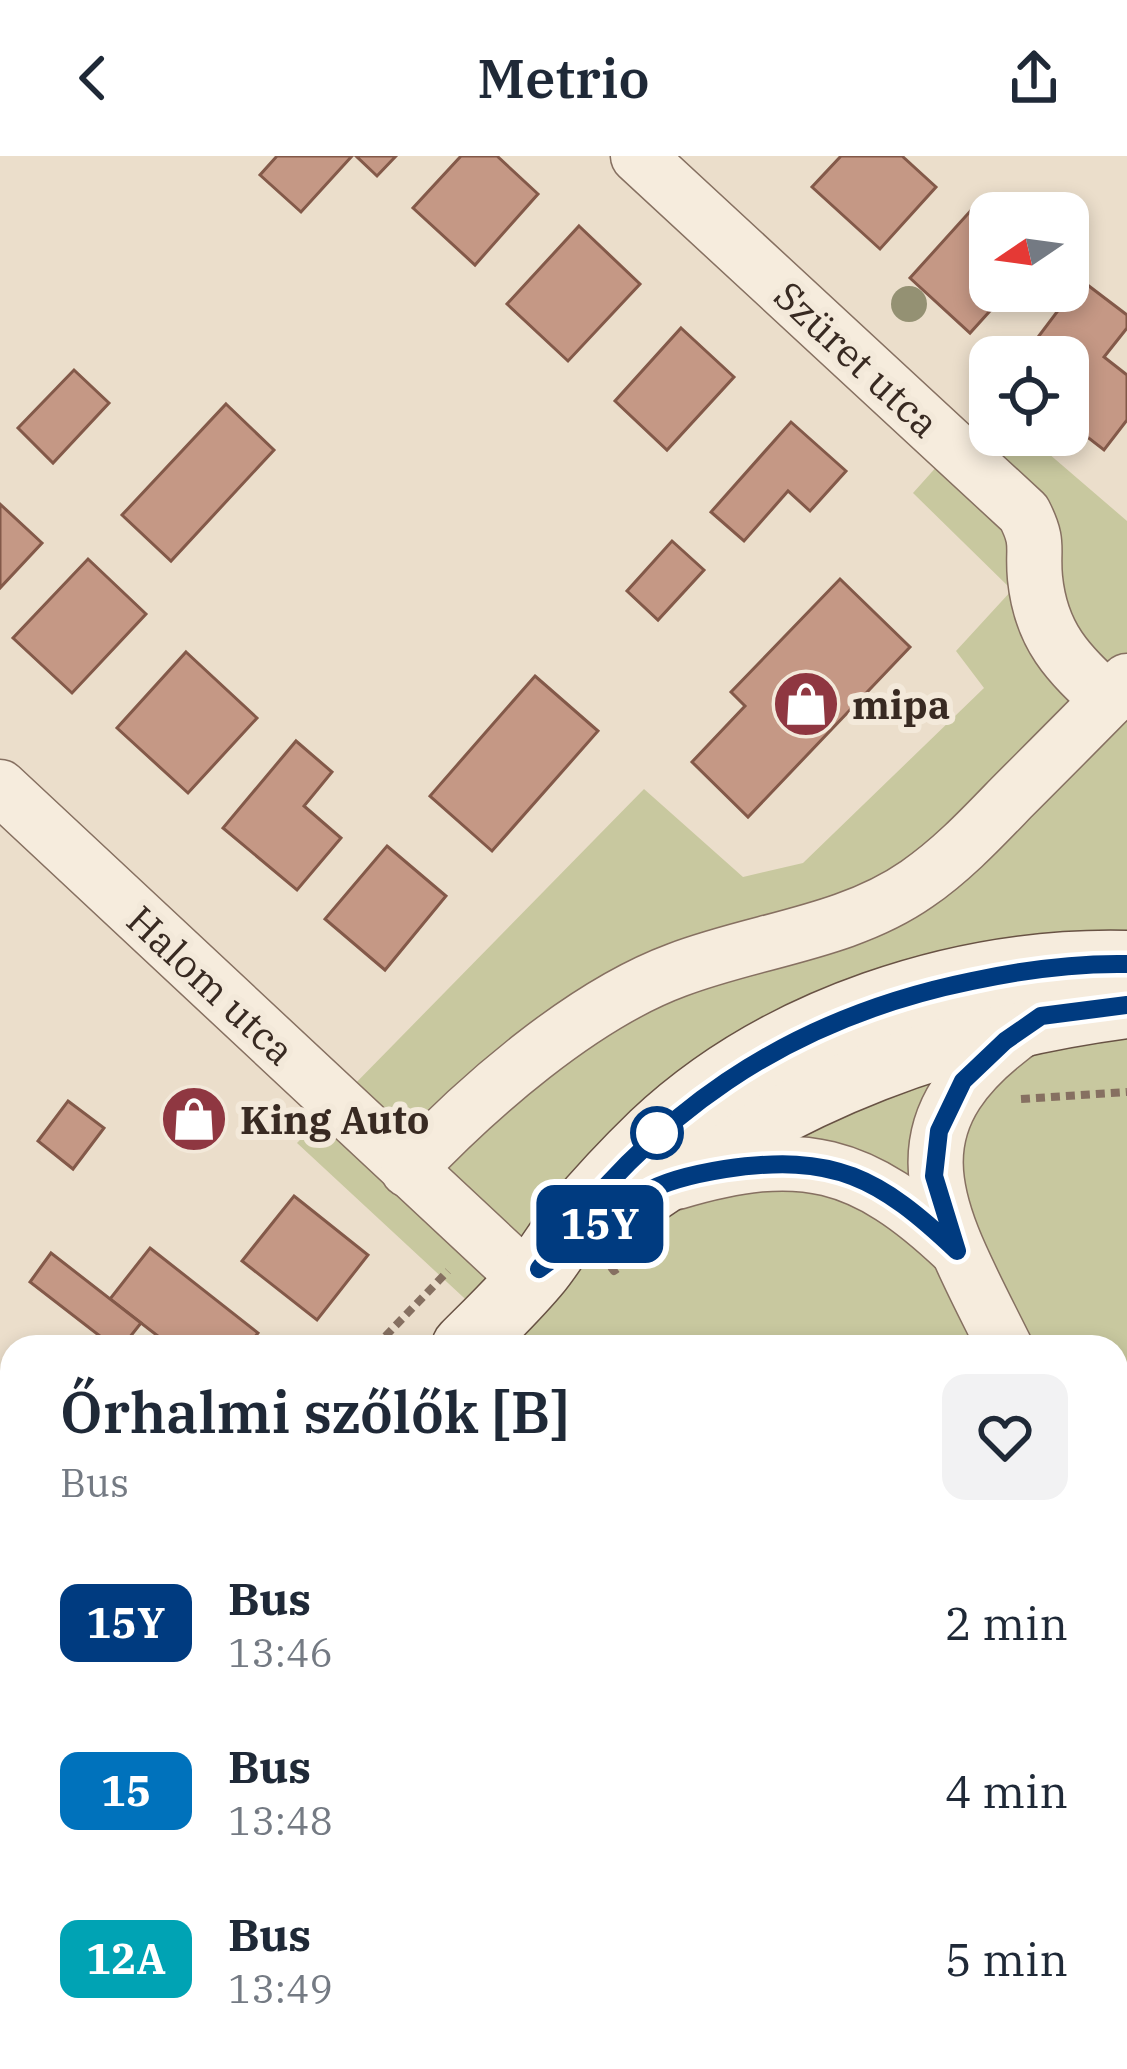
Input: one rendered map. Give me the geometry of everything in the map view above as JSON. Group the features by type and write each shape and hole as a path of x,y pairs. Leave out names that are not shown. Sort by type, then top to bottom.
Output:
{"main road":[{"path":"476,1335 657,1132 753,1062 812,1030 944,986 1020,971 1127,964"},
{"path":"534,1275 705,1151 850,1076 931,1046 1041,1016 1127,1005"}],"street":[{"name":"Szüret utca","path":"638,156 1024,513 1036,538 1034,576 1041,607 1062,658 1118,690"},
{"path":"408,1170 465,1112 552,1043 626,993 675,970 832,923 918,884 967,843 1118,690"},
{"name":"Halom utca","path":"0,787 408,1170 534,1275"},
{"path":"999,1335 957,1251 934,1176 939,1131 963,1081 1005,1041 1041,1016"},
{"path":"649,1190 713,1171 803,1163 850,1173 877,1187 912,1208 957,1251"}],"green space":[{"path":"969,430 969,456 1051,456 1127,521 1127,1335 504,1335 297,1143 644,789 743,877 803,863 984,688 956,651 1012,590 913,493"}],"building":[{"path":"277,156 352,156 301,212 260,175"},
{"path":"356,156 396,156 377,176"},
{"path":"461,156 497,156 538,194 475,265 413,208"},
{"path":"841,156 902,156 936,187 880,249 812,187"},
{"path":"969,213 969,312 989,312 970,333 910,278"},
{"path":"579,226 640,284 568,361 507,304"},
{"path":"1089,286 1127,315 1127,328 1104,357 1127,375 1127,420 1104,450 1089,438 1089,336 1039,336 1057,312 1089,312"},
{"path":"681,328 734,377 667,450 615,401"},
{"path":"74,370 109,403 53,463 18,428"},
{"path":"226,404 274,450 171,561 122,515"},
{"path":"791,422 846,471 810,511 788,491 744,541 711,512"},
{"path":"0,504 42,543 0,588"},
{"path":"672,541 704,570 658,620 627,591"},
{"path":"88,559 146,614 72,693 13,638"},
{"path":"840,579 910,647 748,817 692,762 745,706 731,692"},
{"path":"186,652 257,718 188,793 117,728"},
{"path":"535,676 598,731 492,851 430,796"},
{"path":"296,741 332,772 304,806 341,838 297,890 223,828"},
{"path":"387,846 446,896 385,970 325,919"},
{"path":"68,1101 104,1128 73,1169 38,1141"},
{"path":"294,1196 368,1255 317,1320 242,1261"},
{"path":"150,1248 258,1333 156,1335 110,1299"},
{"path":"51,1253 141,1323 132,1335 98,1335 30,1282"}],"bus line":[{"name":"15Y","path":"1127,964 1020,971 944,986 812,1030 753,1062 657,1132 572,1223 539,1269 649,1190 713,1171 803,1163 850,1173 877,1187 912,1208 957,1251 934,1176 939,1131 963,1081 1005,1041 1041,1016 1127,1005"}],"place":[{"name":"mipa","path":"806,704"},
{"name":"King Auto","path":"194,1119"}]}
